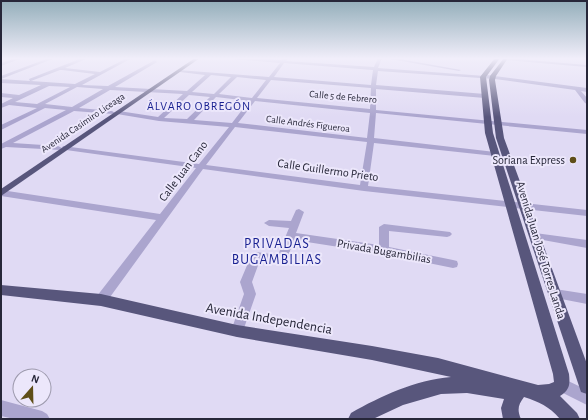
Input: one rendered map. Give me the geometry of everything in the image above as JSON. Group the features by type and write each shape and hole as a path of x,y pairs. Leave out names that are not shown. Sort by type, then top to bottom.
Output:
{"main road":[{"name":"Avenida Casimiro Liceaga","path":"1,186 62,148 166,78"},
{"name":"Avenida Casimiro Liceaga","path":"149,90 169,78"},
{"name":"Avenida Juan José Torres Landa","path":"490,78 485,96 493,122 520,197 525,206 587,386"},
{"name":"Avenida Juan José Torres Landa","path":"490,78 493,122 489,133 561,374 562,385"},
{"name":"Avenida Casimiro Liceaga","path":"1,193 62,148"},
{"name":"Avenida Independencia","path":"1,290 101,300 237,331 372,353 438,366 524,391"},
{"path":"357,419 370,411 402,397 452,384 547,393 556,391 562,385"},
{"path":"512,419 510,414 510,400 524,391 545,395 571,419"}],"street":[{"path":"28,82 39,78"},
{"path":"1,128 92,78"},
{"path":"3,145 73,109 128,78"},
{"path":"159,119 205,78"},
{"path":"188,122 233,78"},
{"path":"263,78 485,96"},
{"name":"Calle Juan Cano","path":"101,300 202,165 270,78"},
{"path":"364,188 373,110 375,78"},
{"path":"501,78 587,90"},
{"name":"Calle 5 de Febrero","path":"1,79 188,93 587,132"},
{"path":"1,106 50,83"},
{"path":"577,89 587,102"},
{"path":"1,95 19,97"},
{"name":"Calle Andrés Figueroa","path":"9,103 115,113 188,122 234,125 495,154"},
{"name":"Calle Guillermo Prieto","path":"3,145 62,148 202,165 364,188 510,205 587,212"},
{"path":"1,193 163,218"},
{"path":"237,331 250,294 246,282 256,256 282,259 298,212"},
{"name":"Privada Bugambilias","path":"269,223 292,231 453,264"},
{"path":"384,250 384,227 447,234"},
{"path":"535,236 587,244"},
{"path":"555,294 587,299"},
{"path":"562,385 587,398"},
{"path":"1,408 42,419"}],"place":[{"name":"Soriana Express","path":"573,160"}],"district":[{"name":"ÁLVARO OBREGÓN","path":"199,106"},
{"name":"PRIVADAS BUGAMBILIAS","path":"277,252"}]}
